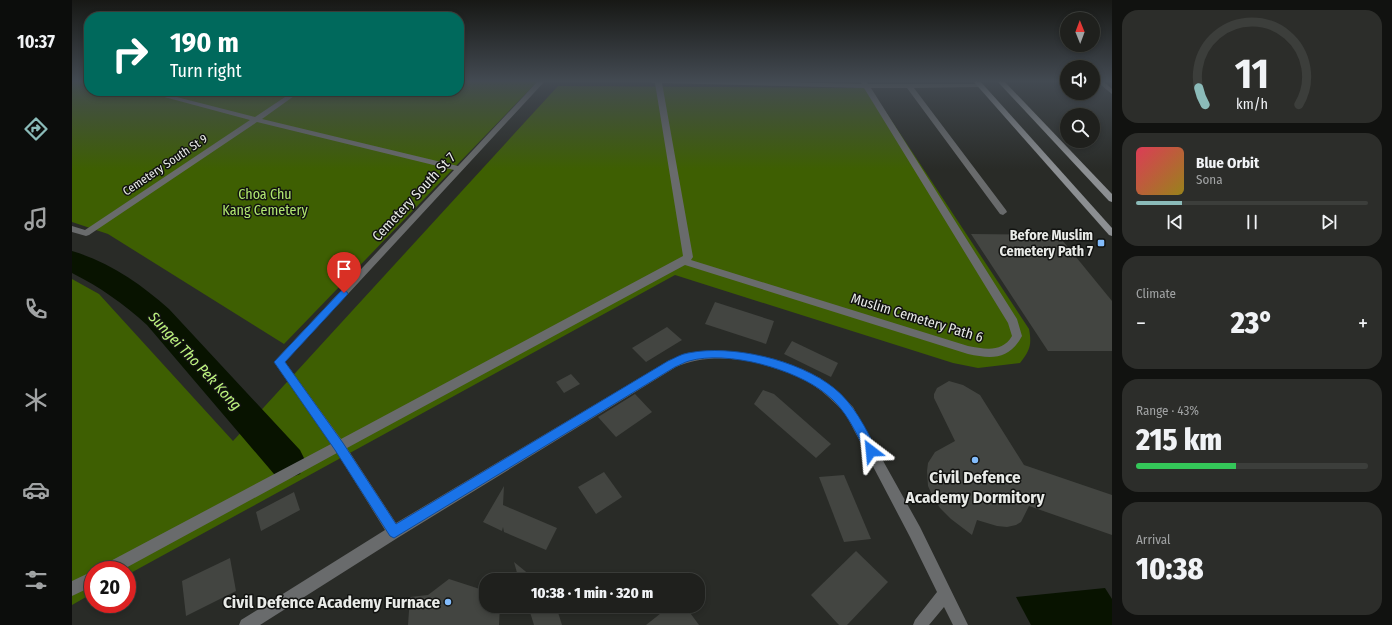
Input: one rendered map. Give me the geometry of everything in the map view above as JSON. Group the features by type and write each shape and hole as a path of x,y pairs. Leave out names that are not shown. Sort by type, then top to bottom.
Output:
{"main road":[{"path":"1002,110 1112,233"},
{"path":"1028,110 1112,199"}],"lane":[{"path":"220,110 460,169"},
{"name":"Cemetery South St 9","path":"72,229 86,233 268,110"},
{"name":"Cemetery South St 7","path":"339,446 279,362 515,110"},
{"path":"125,561 684,261 688,256 663,110"},
{"name":"Muslim Cemetery Path 6","path":"684,261 968,350 987,354 1003,351 1013,344 1017,336 1013,322 880,110"},
{"path":"927,110 1003,212"},
{"path":"246,625 394,532 672,364 687,357 708,354 748,357 789,368 812,379 831,391 849,410 916,532 961,625"},
{"path":"339,446 394,532"},
{"path":"72,589 84,583"},
{"path":"920,625 946,593"}],"green space":[{"name":"Choa Chu Kang Cemetery","path":"72,110 510,110 284,344 108,234 72,222"},
{"path":"536,110 885,110 1029,329 1030,343 1026,354 1020,363 978,368 953,363 675,275 136,570 136,561 84,561 84,598 72,605 72,279 99,294 233,441"}],"shaded area":[{"path":"1105,588 1112,599 1112,625 1031,625 1016,597"}],"building":[{"path":"971,234 1058,235 1112,301 1112,351 1048,351"},
{"path":"715,302 774,321 766,344 705,324"},
{"path":"667,327 682,340 646,362 632,348"},
{"path":"792,341 838,363 831,377 784,354"},
{"path":"571,374 580,384 564,393 556,382"},
{"name":"Civil Defence Academy Dormitory","path":"949,381 963,385 980,395 1024,465 1112,495 1112,535 1029,506 1021,522 1016,525 1007,527 997,526 977,520 972,535 951,519 940,508 933,497 928,486 927,471 928,463 935,452 955,441 934,398 937,388"},
{"path":"763,390 774,394 831,444 816,458 754,404"},
{"path":"635,394 652,412 616,437 598,417"},
{"path":"604,472 622,497 596,514 578,487"},
{"path":"844,475 871,539 844,542 819,477"},
{"path":"504,486 503,505 557,528 546,550 504,532 503,527 502,531 483,522"},
{"path":"294,492 300,510 261,531 256,512"},
{"path":"856,551 888,582 847,625 839,625 811,595"},
{"path":"230,558 236,591 186,616 182,581"},
{"path":"514,562 527,573 517,573"},
{"name":"Civil Defence Academy Furnace","path":"449,579 479,589 479,613 500,613 499,625 408,625 410,597 428,595"},
{"path":"530,613 558,613 562,625 534,625"},
{"path":"661,613 690,613 699,625 646,625"}],"waterway":[{"name":"Sungei Tho Pek Kong","path":"72,261 107,278 138,299 158,317 287,462"}],"place":[{"name":"Before Muslim Cemetery Path 7","path":"1101,243"},
{"name":"Civil Defence Academy Dormitory","path":"975,460"},
{"name":"Civil Defence Academy Furnace","path":"448,602"}],"route":[{"path":"344,293 279,362 339,446 394,532 672,364 687,357 708,354 748,357 789,368 812,379 831,391 849,410 871,451"}]}
